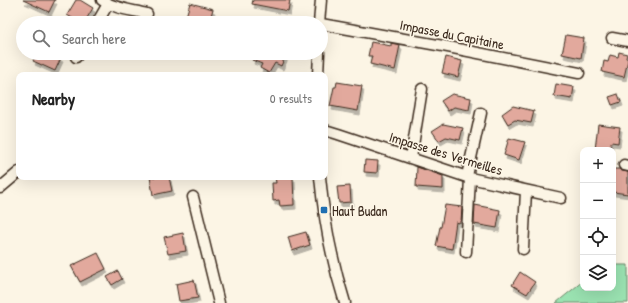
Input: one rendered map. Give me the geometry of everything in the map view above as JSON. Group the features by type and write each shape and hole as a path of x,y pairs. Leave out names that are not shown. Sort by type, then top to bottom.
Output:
{"street":[{"path":"320,16 321,0"},
{"path":"100,16 105,2 147,14"},
{"name":"Impasse du Capitaine","path":"328,25 443,46 579,73"},
{"path":"612,38 628,41"},
{"path":"318,72 319,60"},
{"path":"411,158 422,89"},
{"path":"466,252 469,177 481,113"},
{"name":"Impasse des Vermeilles","path":"328,131 469,177 561,198"},
{"path":"0,188 16,175"},
{"path":"320,180 330,247 345,303"},
{"path":"523,249 526,191"},
{"path":"193,197 219,303"}],"green space":[{"path":"616,265 628,265 628,303 556,303 580,283 580,291 616,291"}],"building":[{"path":"23,0 55,0 49,12"},
{"path":"76,0 80,0 93,8 88,16 67,15"},
{"path":"253,0 290,0 288,11 252,4"},
{"path":"190,3 213,9 211,16 186,16"},
{"path":"566,35 584,38 581,58 562,54"},
{"path":"371,42 391,46 391,43 400,45 395,70 370,64 372,56 368,56"},
{"path":"619,52 627,54 626,58 628,59 624,77 602,72 604,61 608,62 610,55 618,57"},
{"path":"446,57 462,61 458,77 442,73"},
{"path":"34,60 60,60 55,71"},
{"path":"252,60 284,60 281,66 275,63 270,72 260,68 262,64"},
{"path":"337,82 362,86 358,111 330,106 334,87 336,87"},
{"path":"556,84 574,87 572,99 554,96"},
{"path":"452,94 471,98 469,110 454,107 448,111 441,101"},
{"path":"618,94 621,102 612,105 609,97"},
{"path":"513,106 534,111 531,123 515,120 508,124 502,114"},
{"path":"443,124 463,128 460,140 446,137 439,141 432,131"},
{"path":"598,124 620,127 618,143 611,142 610,147 595,147"},
{"path":"509,138 525,142 519,160 504,155"},
{"path":"365,160 378,161 377,173 364,172"},
{"path":"417,167 443,176 443,189 416,187"},
{"path":"616,169 628,172 628,194 616,192"},
{"path":"150,180 170,180 172,191 153,195"},
{"path":"276,180 293,180 294,205 280,206 279,200 273,201 272,183 276,183"},
{"path":"350,186 351,202 339,203 337,187"},
{"path":"445,205 462,207 461,222 456,222 452,249 436,246"},
{"path":"475,205 500,210 497,228 474,224"},
{"path":"306,232 310,245 292,251 288,237"},
{"path":"183,233 186,251 168,254 164,237"},
{"path":"98,253 106,269 80,282 71,266"},
{"path":"118,271 122,279 112,285 107,277"},
{"path":"520,272 535,282 527,294 512,285"},
{"path":"194,280 198,298 179,301 176,284"}],"place":[{"name":"Haut Budan","path":"324,210"}]}
